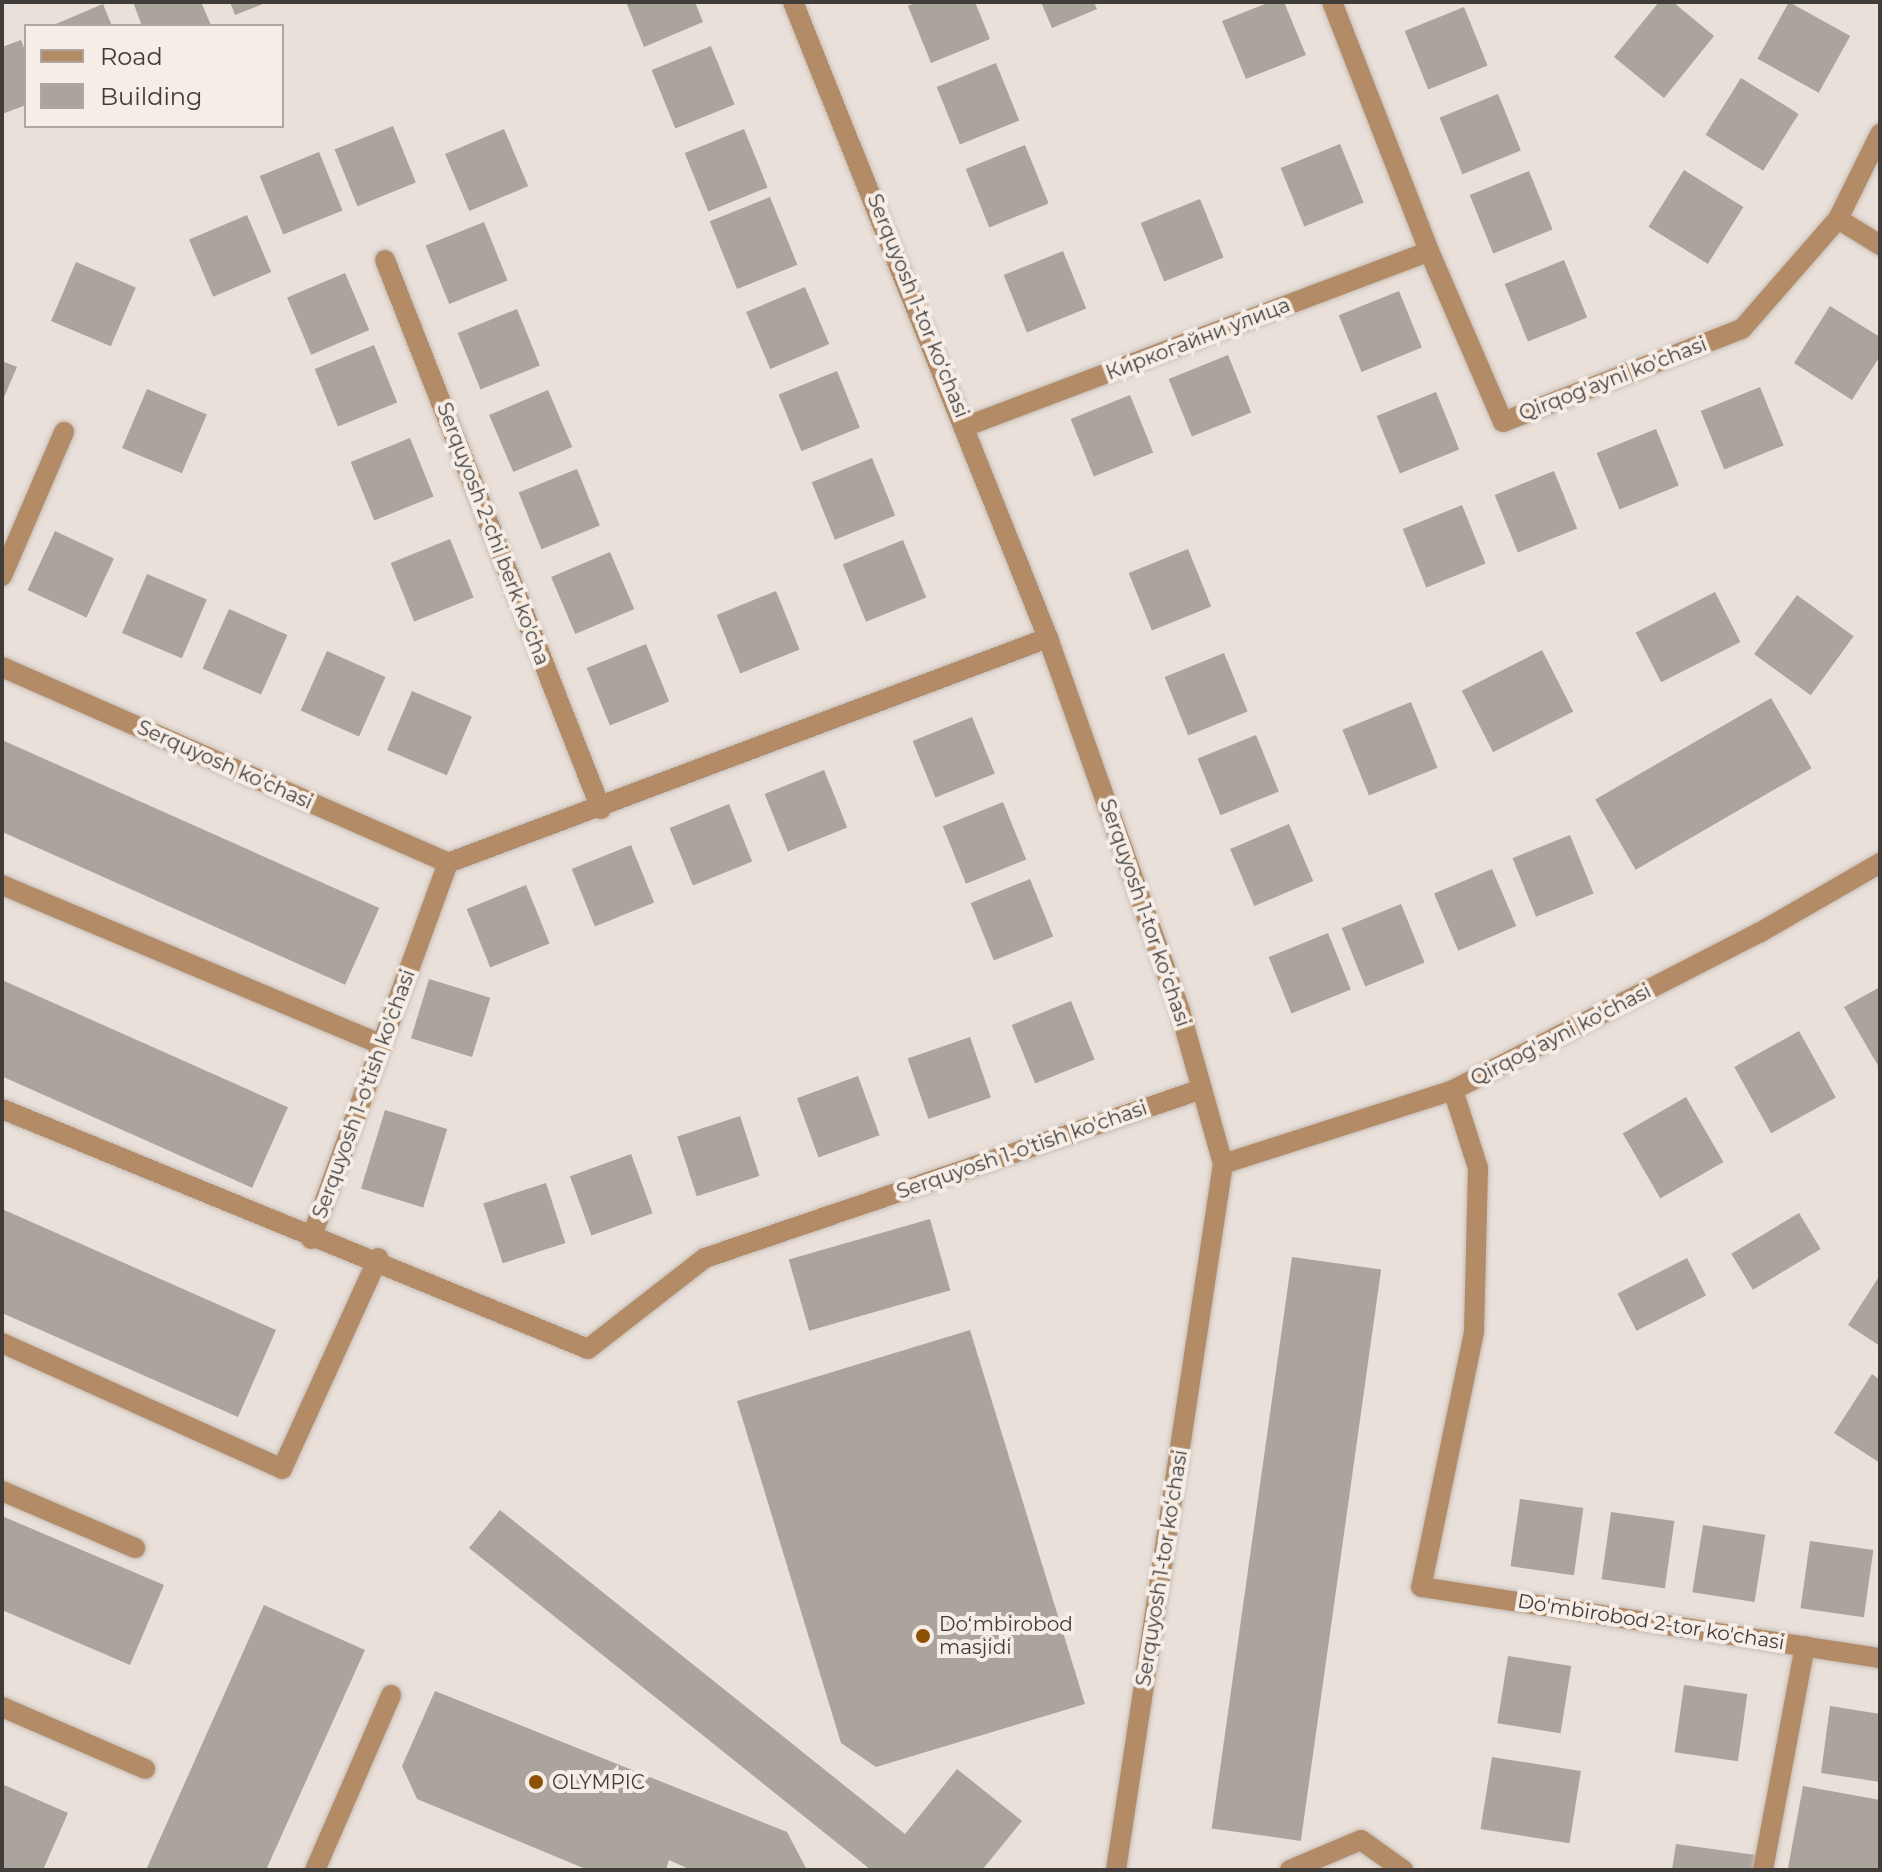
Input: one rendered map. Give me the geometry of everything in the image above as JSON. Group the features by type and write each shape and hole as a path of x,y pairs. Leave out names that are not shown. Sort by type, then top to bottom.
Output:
{"street":[{"name":"Serquyosh 1-tor koʻchasi","path":"793,2 967,426 1048,638 1180,1011 1223,1164 1116,1870"},
{"name":"Qirqog'ayni ko'chasi","path":"1332,2 1429,251 1503,422 1742,329 1838,219 1880,134"},
{"path":"1838,219 1880,245"},
{"name":"Киркогайни улица","path":"967,426 1429,251"},
{"name":"Serquyosh 2-chi berk ko'cha","path":"385,260 601,809"},
{"path":"2,576 64,432"},
{"path":"448,863 601,809 1048,638"},
{"name":"Serquyosh ko'chasi","path":"2,667 448,863"},
{"name":"Serquyosh 1-o'tish ko'chasi","path":"448,863 311,1239 588,1349 705,1258 1202,1089"},
{"name":"Qirqog'ayni ko'chasi","path":"1223,1164 1453,1090 1759,933 1880,863"},
{"path":"2,885 382,1045"},
{"name":"Do'mbirobod 2-tor ko'chasi","path":"1453,1090 1478,1168 1474,1332 1421,1587 1880,1658"},
{"path":"2,1109 311,1239"},
{"path":"2,1343 282,1469 378,1258"},
{"path":"2,1491 135,1548"},
{"path":"1763,1870 1805,1646"},
{"path":"315,1870 391,1695"},
{"path":"2,1707 145,1769"},
{"path":"1290,1870 1361,1840 1403,1870"}],"building":[{"path":"133,2 201,2 211,24 141,24"},
{"path":"230,2 268,2 235,15"},
{"path":"626,2 695,2 703,22 644,47"},
{"path":"917,2 975,2 990,39 931,63 908,6"},
{"path":"1041,2 1094,2 1097,9 1052,28"},
{"path":"1270,2 1284,2 1306,55 1246,79 1222,21"},
{"path":"1659,2 1673,2 1714,36 1664,98 1614,57"},
{"path":"1789,2 1850,36 1819,93 1757,59"},
{"path":"103,4 111,24 56,24"},
{"path":"1464,7 1488,65 1428,89 1405,31"},
{"path":"21,40 24,48 24,106 2,114 2,47"},
{"path":"711,46 735,104 675,128 652,70"},
{"path":"996,63 1019,120 960,144 937,87"},
{"path":"1741,78 1799,114 1763,171 1705,135"},
{"path":"1498,94 1521,151 1462,174 1440,118"},
{"path":"393,126 416,183 357,206 335,150"},
{"path":"504,129 528,186 469,211 445,154"},
{"path":"744,129 768,187 708,211 685,153"},
{"path":"1340,144 1364,202 1304,226 1281,168"},
{"path":"1025,145 1049,203 989,227 966,169"},
{"path":"319,152 343,210 283,234 260,176"},
{"path":"1684,170 1743,207 1708,264 1648,227"},
{"path":"1529,171 1553,229 1493,253 1470,195"},
{"path":"770,197 797,265 737,289 710,221"},
{"path":"1200,199 1224,257 1164,281 1141,223"},
{"path":"247,215 271,272 213,297 189,240"},
{"path":"484,222 508,280 449,304 426,246"},
{"path":"1063,251 1086,308 1027,332 1004,275"},
{"path":"1564,260 1587,317 1528,341 1505,284"},
{"path":"76,262 136,287 111,346 51,321"},
{"path":"345,273 369,330 311,355 287,298"},
{"path":"805,287 829,344 770,369 746,312"},
{"path":"1399,291 1422,348 1362,372 1339,315"},
{"path":"1830,306 1880,337 1880,356 1852,400 1794,363"},
{"path":"517,309 540,366 481,390 458,333"},
{"path":"374,345 397,402 338,426 315,369"},
{"path":"1228,355 1251,412 1192,436 1169,379"},
{"path":"2,361 17,367 2,402"},
{"path":"837,371 860,428 801,451 779,395"},
{"path":"1760,387 1784,445 1724,469 1701,411"},
{"path":"147,389 207,414 182,473 122,448"},
{"path":"548,390 572,447 513,472 489,415"},
{"path":"1436,392 1459,449 1400,473 1377,416"},
{"path":"1130,395 1153,452 1094,476 1071,419"},
{"path":"1656,429 1679,486 1620,510 1597,453"},
{"path":"410,438 434,496 374,520 351,462"},
{"path":"872,458 895,515 835,540 812,482"},
{"path":"577,469 600,526 541,549 519,493"},
{"path":"1554,471 1577,528 1518,552 1495,495"},
{"path":"1462,505 1486,563 1426,587 1403,529"},
{"path":"55,531 114,558 86,617 28,590"},
{"path":"450,539 474,597 414,621 391,563"},
{"path":"903,540 926,597 866,622 843,564"},
{"path":"1188,549 1211,606 1152,630 1129,573"},
{"path":"610,552 634,609 575,634 551,577"},
{"path":"147,574 207,599 182,658 122,633"},
{"path":"776,591 800,649 740,673 717,615"},
{"path":"1715,592 1740,642 1661,682 1636,632"},
{"path":"1797,595 1854,636 1811,695 1754,654"},
{"path":"229,609 287,635 261,694 203,668"},
{"path":"646,644 669,701 610,725 587,668"},
{"path":"1542,650 1573,711 1493,752 1462,691"},
{"path":"327,651 385,677 359,736 301,710"},
{"path":"1224,653 1248,711 1188,735 1165,677"},
{"path":"412,691 472,716 447,775 387,750"},
{"path":"1771,698 1812,768 1636,870 1595,800"},
{"path":"1411,702 1438,768 1369,796 1342,730"},
{"path":"972,717 995,774 936,798 913,741"},
{"path":"1256,735 1279,792 1220,815 1198,759"},
{"path":"2,740 379,908 345,985 2,832"},
{"path":"824,770 847,827 788,851 765,794"},
{"path":"1003,802 1026,859 966,884 943,826"},
{"path":"729,804 752,861 693,885 670,828"},
{"path":"1289,824 1313,881 1254,906 1230,849"},
{"path":"1570,835 1594,893 1536,917 1513,858"},
{"path":"631,845 654,902 595,926 572,869"},
{"path":"1492,869 1516,926 1458,951 1434,894"},
{"path":"1030,879 1053,936 994,960 971,903"},
{"path":"526,885 550,943 490,967 467,909"},
{"path":"1401,904 1425,962 1365,986 1342,928"},
{"path":"1328,933 1351,990 1292,1014 1269,957"},
{"path":"429,979 490,998 472,1057 411,1038"},
{"path":"2,980 288,1107 252,1188 2,1076"},
{"path":"1880,987 1880,1069 1844,1007"},
{"path":"1071,1001 1095,1059 1035,1083 1012,1025"},
{"path":"1799,1031 1836,1097 1771,1133 1734,1067"},
{"path":"970,1037 991,1098 928,1119 908,1058"},
{"path":"858,1076 880,1135 818,1157 797,1098"},
{"path":"1686,1097 1724,1162 1660,1198 1623,1134"},
{"path":"385,1110 447,1129 423,1207 361,1188"},
{"path":"740,1116 759,1176 697,1196 677,1136"},
{"path":"631,1154 653,1213 591,1235 570,1176"},
{"path":"546,1183 565,1243 503,1263 483,1203"},
{"path":"2,1209 276,1330 238,1417 2,1313"},
{"path":"1799,1213 1821,1249 1753,1290 1731,1254"},
{"path":"930,1219 950,1290 809,1331 789,1260"},
{"path":"1292,1257 1381,1270 1301,1841 1212,1828"},
{"path":"1687,1258 1706,1295 1637,1331 1618,1293"},
{"path":"1880,1275 1880,1346 1848,1325"},
{"path":"970,1330 1085,1704 876,1767 841,1743 737,1401"},
{"path":"1872,1374 1880,1380 1880,1463 1834,1433"},
{"path":"1520,1499 1583,1508 1574,1575 1511,1566"},
{"path":"500,1510 905,1834 957,1769 1022,1821 982,1870 871,1870 469,1548"},
{"path":"1611,1512 1674,1521 1665,1588 1602,1579"},
{"path":"2,1516 164,1585 130,1665 2,1610"},
{"path":"1703,1525 1765,1535 1755,1602 1692,1592"},
{"path":"1810,1541 1873,1550 1864,1617 1801,1608"},
{"path":"264,1605 365,1650 266,1870 146,1870"},
{"path":"1508,1656 1571,1666 1561,1733 1497,1723"},
{"path":"1684,1685 1747,1694 1738,1761 1675,1752"},
{"name":"OLYMPIC","path":"435,1691 787,1832 807,1870 691,1870 669,1860 666,1870 588,1870 417,1799 402,1766"},
{"path":"1830,1706 1880,1714 1880,1782 1821,1773"},
{"path":"1492,1757 1581,1771 1569,1843 1481,1829"},
{"path":"2,1784 68,1813 43,1870 2,1870"},
{"path":"1803,1786 1880,1800 1880,1870 1788,1868"},
{"path":"1676,1844 1756,1855 1754,1870 1672,1870"}],"place":[{"name":"Do‘mbirobod masjidi","path":"923,1636"},
{"name":"OLYMPIC","path":"536,1782"}]}
